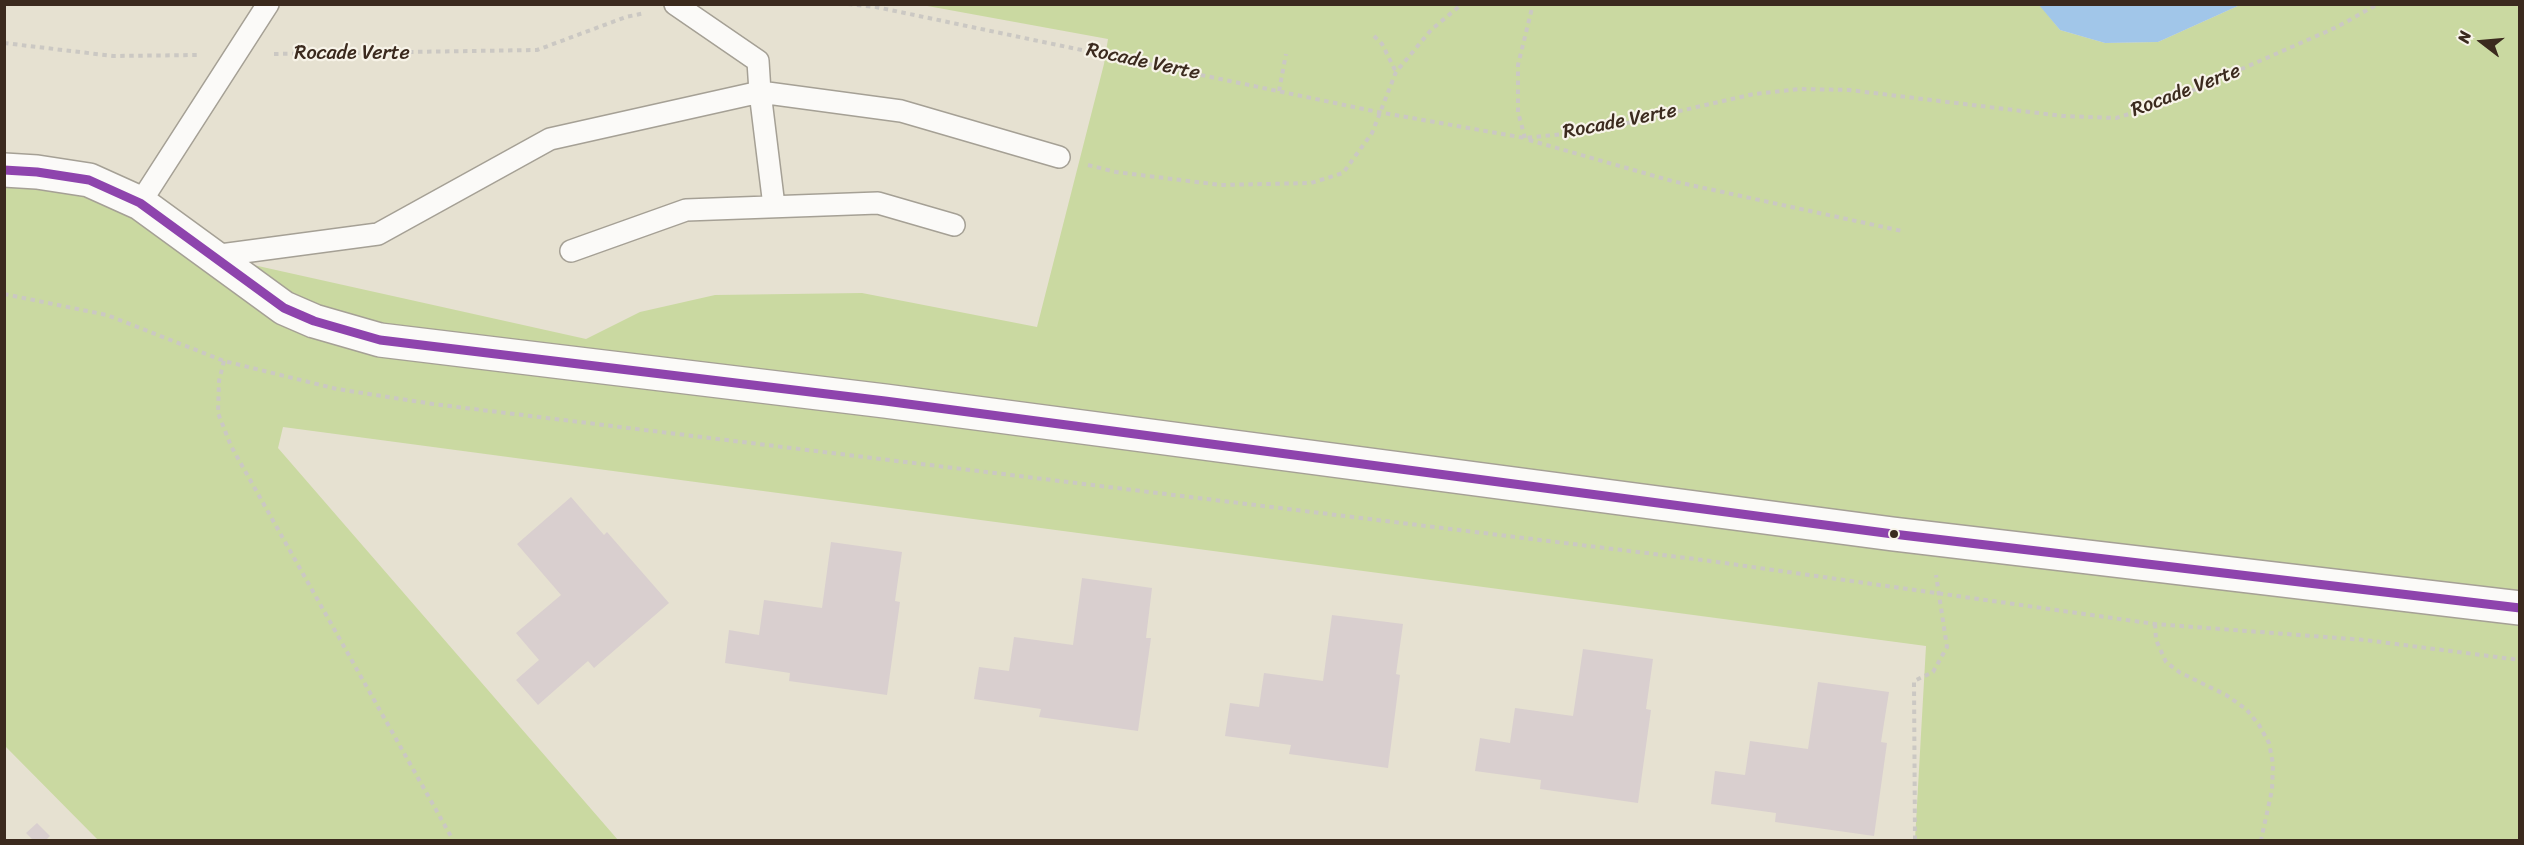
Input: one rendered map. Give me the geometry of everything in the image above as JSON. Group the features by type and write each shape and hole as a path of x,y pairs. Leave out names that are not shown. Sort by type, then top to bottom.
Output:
{"street":[{"path":"4,170 37,172 89,180 141,203 284,308 314,321 380,340 885,401 1931,538 2520,608"}],"lane":[{"path":"141,203 268,4"},
{"path":"676,5 758,61 759,92 774,206"},
{"path":"213,255 378,234 550,139 759,92 901,111 1059,158"},
{"path":"571,251 686,210 878,203 954,225"}],"path":[{"name":"Rocade Verte","path":"848,4 876,7 1378,112 1525,138 1592,131 1754,94 1800,89 1849,90 2063,116 2116,118 2162,104 2337,27 2378,4"},
{"path":"1059,158 1116,172 1221,185 1311,183 1343,173 1372,133 1378,112 1396,72 1431,30 1462,4"},
{"path":"1533,4 1518,65 1518,112 1525,138 1672,181 1902,231"},
{"name":"Rocade Verte","path":"4,43 113,56 537,50 626,17 676,5"},
{"path":"1374,36 1382,44 1396,72"},
{"path":"1279,91 1286,54"},
{"path":"4,294 107,315 224,361 337,389 433,404 1703,560 2155,624 2365,640 2520,660"},
{"path":"224,361 219,381 219,413 231,446 453,840"},
{"path":"1915,840 1914,681 1933,672 1947,647 1931,538"},
{"path":"2155,624 2156,640 2166,662 2179,672 2226,695 2246,709 2259,725 2269,743 2273,764 2272,789 2261,840"}],"green space":[{"path":"2039,4 2060,30 2105,43 2158,42 2240,5 2519,5 2519,840 1915,840 1926,646 283,427 278,448 618,840 98,840 5,746 5,170 37,172 213,256 586,339 640,312 715,295 862,293 1037,327 1104,64 1108,39 922,5"}],"water":[{"path":"2039,5 2240,5 2158,42 2105,43 2060,30"}],"building":[{"path":"571,497 604,535 607,532 669,603 594,668 588,661 538,705 516,680 539,660 516,633 561,595 517,544"},
{"path":"831,542 902,552 895,601 900,602 887,695 789,681 790,673 725,663 729,630 759,635 764,600 822,608"},
{"path":"1082,578 1152,588 1146,638 1151,638 1138,731 1039,717 1041,709 974,699 979,667 1009,671 1014,637 1073,645"},
{"path":"1332,615 1403,624 1396,674 1400,675 1388,768 1289,754 1291,745 1225,736 1230,703 1259,707 1264,673 1323,681"},
{"path":"1583,649 1653,659 1646,709 1651,710 1638,803 1540,789 1541,780 1475,771 1480,738 1510,743 1515,708 1573,716"},
{"path":"1818,682 1889,692 1881,742 1887,743 1874,836 1775,822 1776,813 1711,804 1715,771 1745,775 1750,741 1808,749"},
{"path":"37,823 50,836 46,840 33,840 26,833"}],"transit line":[{"path":"4,170 37,172 89,180 140,203 284,308 314,321 380,340 885,401 1893,534 2520,608"}]}
